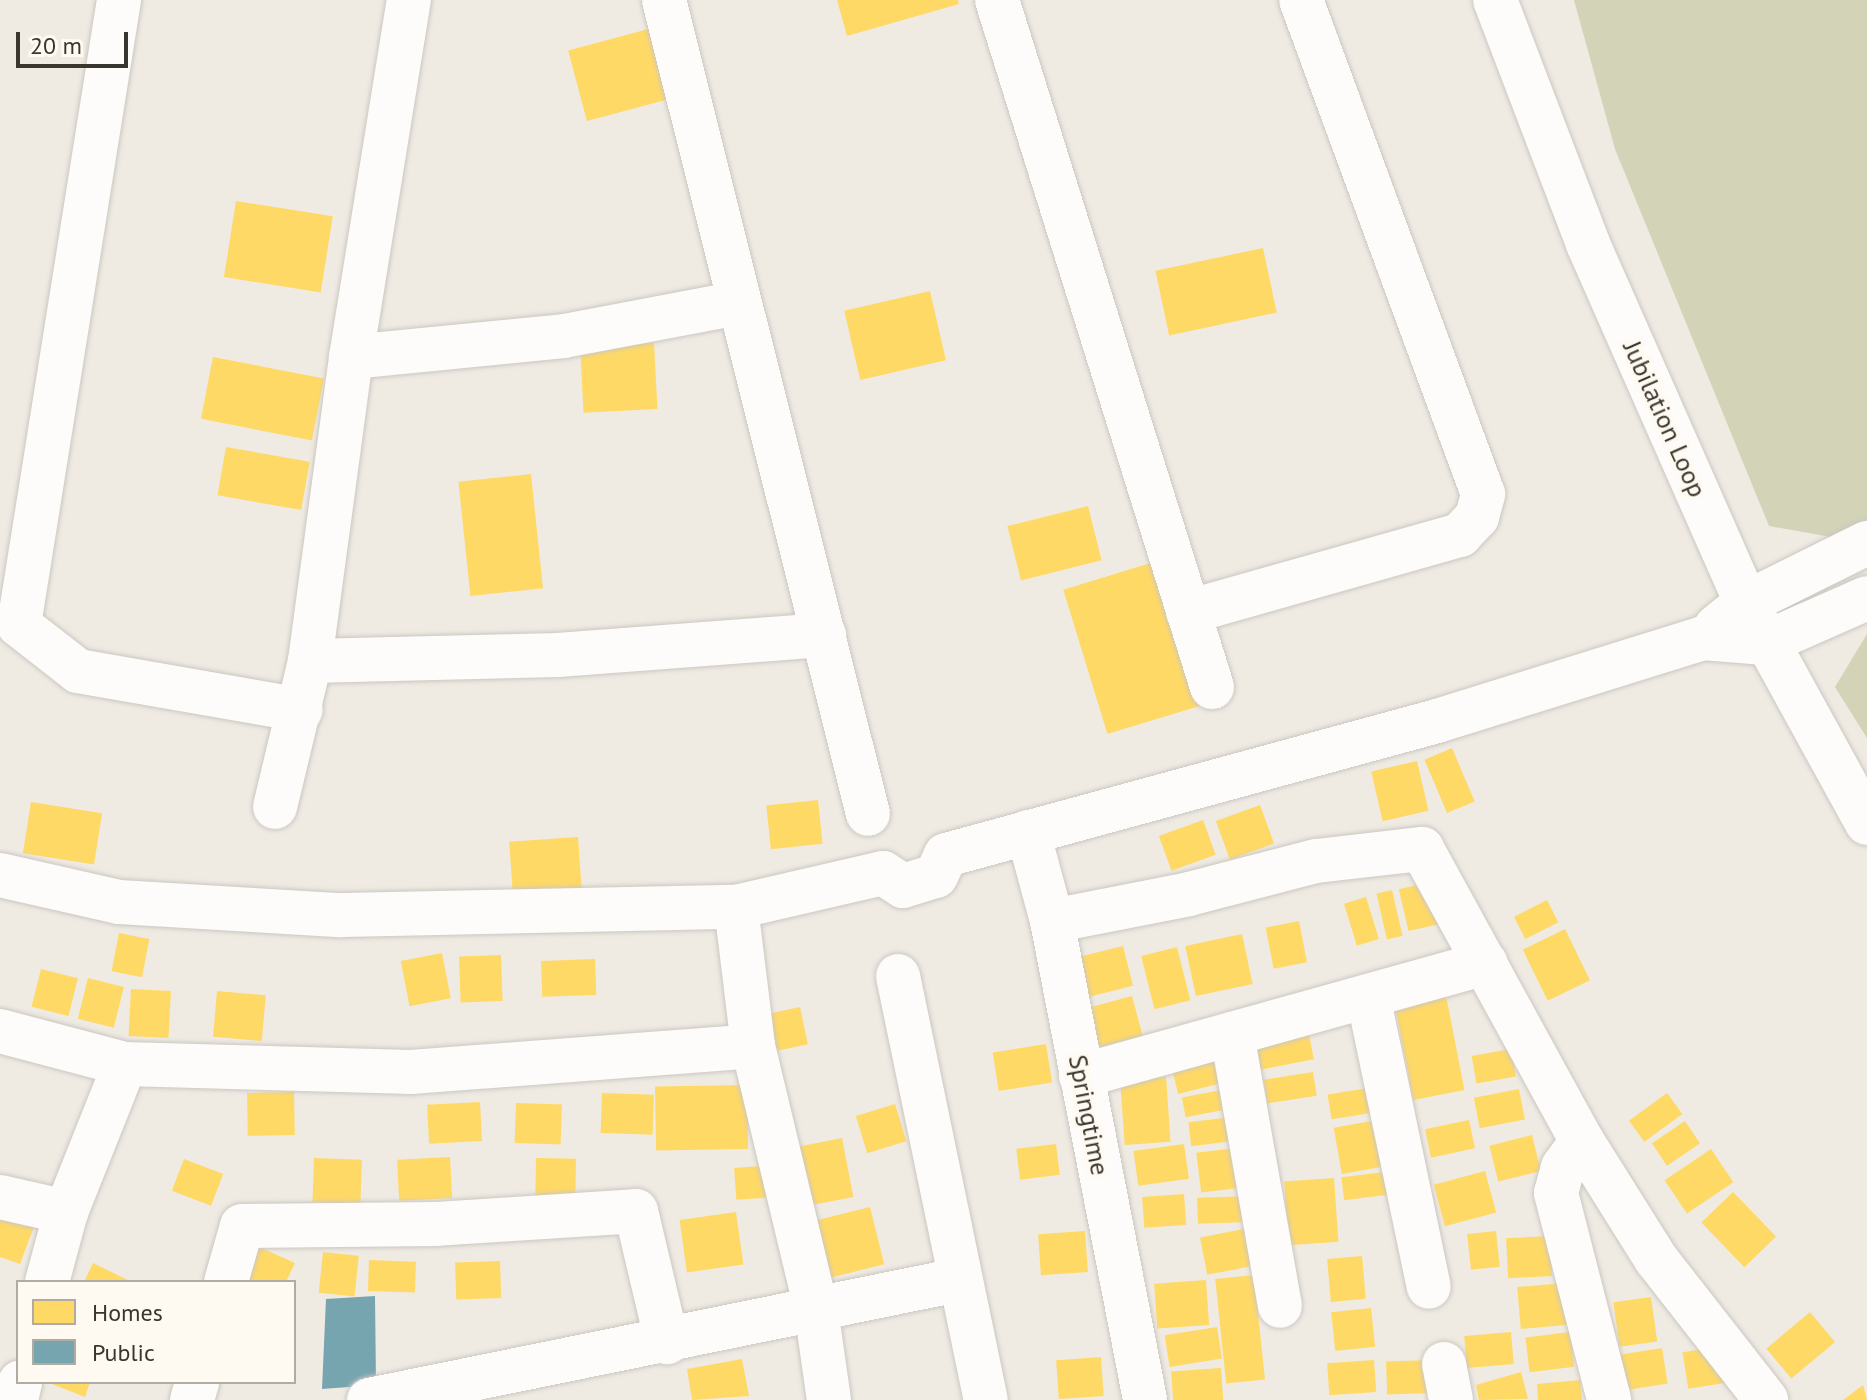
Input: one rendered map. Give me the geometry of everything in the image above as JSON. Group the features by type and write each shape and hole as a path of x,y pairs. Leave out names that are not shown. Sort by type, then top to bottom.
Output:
{"street":[{"path":"119,0 19,625 78,671 301,710"},
{"path":"275,807 301,710 310,661 351,357 409,0"},
{"path":"664,0 868,814"},
{"path":"997,0 1212,687"},
{"path":"1188,612 1460,535 1477,517 1483,494 1301,0"},
{"name":"Jubilation Loop","path":"1495,0 1588,244 1746,603 1765,643 1867,823"},
{"path":"351,357 564,336 738,303"},
{"path":"0,875 119,902 341,915 736,907 883,873 893,855 933,845 946,855 1437,721 1703,638 1746,603 1867,543"},
{"path":"1703,638 1765,643 1867,598"},
{"path":"310,661 558,655 824,635"},
{"name":"Springtime","path":"1028,832 1052,921 1145,1400"},
{"path":"1052,921 1189,894 1316,861 1422,849 1582,1141 1656,1259 1766,1400"},
{"path":"736,907 753,1046 816,1309 829,1400"},
{"path":"1081,1076 1485,963"},
{"path":"898,976 958,1280 986,1400"},
{"path":"1368,996 1429,1287"},
{"path":"0,1031 125,1064 411,1072 753,1046"},
{"path":"1232,1034 1280,1306"},
{"path":"48,1280 66,1212 125,1064"},
{"path":"1582,1141 1563,1167 1556,1193 1609,1400"},
{"path":"0,1197 66,1212"},
{"path":"227,1280 242,1226 436,1224 636,1211 667,1342"},
{"path":"369,1400 667,1342 958,1280"}],"green space":[{"path":"1574,0 1867,0 1867,520 1831,537 1769,526 1615,149"},
{"path":"1867,634 1867,738 1835,687"}],"building: Homes":[{"path":"837,0 958,0 959,4 847,36"},
{"path":"656,27 675,98 587,121 568,51"},
{"path":"236,201 333,216 321,292 224,277"},
{"path":"1263,248 1277,313 1169,335 1155,271"},
{"path":"930,291 946,360 860,380 844,311"},
{"path":"654,343 657,409 584,413 580,347"},
{"path":"213,357 324,379 312,440 201,419"},
{"path":"226,447 310,462 301,510 217,495"},
{"path":"531,474 543,588 470,596 458,482"},
{"path":"1088,506 1102,560 1021,580 1007,526"},
{"path":"1157,561 1201,705 1107,734 1063,590"},
{"path":"1452,748 1475,801 1447,813 1424,760"},
{"path":"1417,761 1428,811 1383,821 1371,772"},
{"path":"818,800 823,844 771,849 766,805"},
{"path":"31,802 102,813 94,865 23,853"},
{"path":"1260,805 1274,844 1230,860 1216,821"},
{"path":"1203,820 1216,855 1171,871 1159,836"},
{"path":"578,837 582,890 513,895 509,842"},
{"path":"1430,882 1440,924 1408,931 1399,889"},
{"path":"1392,890 1403,936 1387,939 1376,894"},
{"path":"1366,897 1379,939 1357,946 1344,904"},
{"path":"1547,900 1558,922 1525,939 1514,917"},
{"path":"1299,921 1307,962 1274,969 1266,927"},
{"path":"1565,929 1590,980 1548,1001 1523,950"},
{"path":"119,933 149,939 142,977 112,971"},
{"path":"1242,934 1253,984 1196,996 1185,946"},
{"path":"1123,946 1133,986 1086,997 1076,958"},
{"path":"1177,947 1190,1000 1154,1009 1141,956"},
{"path":"442,953 451,998 410,1006 401,961"},
{"path":"501,955 503,1001 461,1002 459,956"},
{"path":"595,959 596,995 542,997 541,961"},
{"path":"41,969 78,978 68,1016 32,1007"},
{"path":"88,978 124,987 114,1028 78,1019"},
{"path":"1444,985 1464,1090 1413,1100 1393,995"},
{"path":"131,989 171,991 168,1038 129,1036"},
{"path":"217,991 266,995 262,1041 213,1037"},
{"path":"1132,996 1143,1036 1096,1048 1086,1008"},
{"path":"800,1007 808,1044 773,1052 765,1014"},
{"path":"1306,1019 1314,1059 1260,1070 1252,1029"},
{"path":"1046,1044 1052,1083 999,1091 993,1052"},
{"path":"1511,1049 1516,1077 1476,1084 1472,1056"},
{"path":"1218,1051 1226,1082 1178,1094 1170,1063"},
{"path":"1313,1072 1317,1096 1267,1104 1264,1080"},
{"path":"1166,1077 1171,1142 1125,1145 1120,1080"},
{"path":"747,1085 748,1149 656,1151 655,1087"},
{"path":"1375,1087 1379,1112 1332,1119 1328,1095"},
{"path":"1226,1089 1230,1109 1186,1117 1182,1098"},
{"path":"1519,1089 1525,1119 1480,1128 1474,1098"},
{"path":"294,1092 295,1135 248,1136 247,1093"},
{"path":"602,1093 654,1095 653,1135 601,1133"},
{"path":"1667,1093 1682,1114 1644,1142 1629,1121"},
{"path":"480,1102 482,1141 429,1144 427,1105"},
{"path":"516,1103 562,1105 561,1145 515,1143"},
{"path":"895,1104 906,1141 867,1153 856,1116"},
{"path":"1232,1117 1235,1141 1191,1146 1188,1122"},
{"path":"1377,1120 1385,1166 1342,1174 1334,1128"},
{"path":"1469,1120 1475,1148 1431,1158 1425,1129"},
{"path":"1685,1121 1700,1143 1667,1166 1652,1143"},
{"path":"1532,1135 1541,1171 1498,1182 1489,1146"},
{"path":"842,1138 853,1197 810,1205 799,1146"},
{"path":"1056,1144 1060,1175 1020,1180 1016,1149"},
{"path":"1184,1144 1189,1179 1138,1186 1133,1151"},
{"path":"1236,1148 1241,1188 1201,1193 1196,1153"},
{"path":"1711,1149 1733,1182 1687,1213 1665,1180"},
{"path":"450,1157 452,1198 399,1201 397,1160"},
{"path":"314,1158 362,1160 360,1204 312,1202"},
{"path":"536,1158 576,1159 575,1198 535,1197"},
{"path":"184,1159 223,1174 211,1206 172,1191"},
{"path":"776,1165 778,1197 736,1200 734,1168"},
{"path":"1485,1171 1496,1213 1445,1226 1434,1185"},
{"path":"1385,1172 1388,1195 1344,1200 1341,1177"},
{"path":"1334,1178 1338,1242 1289,1245 1284,1181"},
{"path":"1733,1192 1776,1237 1744,1267 1701,1223"},
{"path":"1184,1194 1186,1225 1144,1228 1142,1197"},
{"path":"1249,1196 1250,1222 1198,1224 1197,1198"},
{"path":"870,1207 884,1264 830,1278 816,1221"},
{"path":"0,1211 35,1224 20,1264 0,1257"},
{"path":"736,1212 743,1264 687,1272 680,1220"},
{"path":"1254,1227 1261,1264 1207,1275 1200,1237"},
{"path":"1085,1231 1088,1272 1041,1275 1038,1234"},
{"path":"1496,1231 1500,1267 1471,1270 1467,1234"},
{"path":"1550,1236 1552,1276 1508,1278 1506,1238"},
{"path":"250,1243 295,1263 287,1280 234,1280"},
{"path":"323,1252 359,1256 355,1297 319,1293"},
{"path":"1362,1256 1366,1299 1331,1302 1327,1259"},
{"path":"369,1260 416,1262 415,1293 368,1291"},
{"path":"500,1261 501,1298 456,1300 455,1263"},
{"path":"93,1263 128,1280 85,1280"},
{"path":"1254,1275 1265,1379 1226,1384 1215,1279"},
{"path":"1206,1280 1209,1325 1157,1329 1154,1284"},
{"path":"1564,1283 1568,1325 1521,1329 1517,1287"},
{"path":"1651,1297 1657,1342 1620,1347 1613,1302"},
{"path":"1371,1308 1375,1347 1335,1351 1331,1312"},
{"path":"1810,1312 1835,1342 1791,1379 1766,1349"},
{"path":"1217,1327 1222,1359 1170,1367 1165,1335"},
{"path":"1511,1332 1514,1364 1467,1368 1464,1336"},
{"path":"1570,1332 1574,1367 1530,1372 1525,1337"},
{"path":"1722,1346 1728,1383 1688,1389 1682,1352"},
{"path":"1662,1348 1668,1384 1625,1390 1620,1355"},
{"path":"1101,1357 1104,1396 1059,1399 1056,1360"},
{"path":"742,1359 749,1396 692,1400 687,1369"},
{"path":"1374,1360 1376,1392 1329,1395 1327,1363"},
{"path":"1432,1360 1433,1393 1387,1395 1386,1362"},
{"path":"1221,1368 1223,1400 1173,1400 1171,1371"},
{"path":"1521,1372 1528,1399 1479,1400 1476,1385"},
{"path":"1580,1380 1582,1400 1538,1400 1537,1384"},
{"path":"52,1384 89,1384 85,1397"},
{"path":"1863,1385 1867,1400 1843,1400"}],"building: Public":[{"path":"375,1296 376,1385 322,1389 326,1299"}]}
